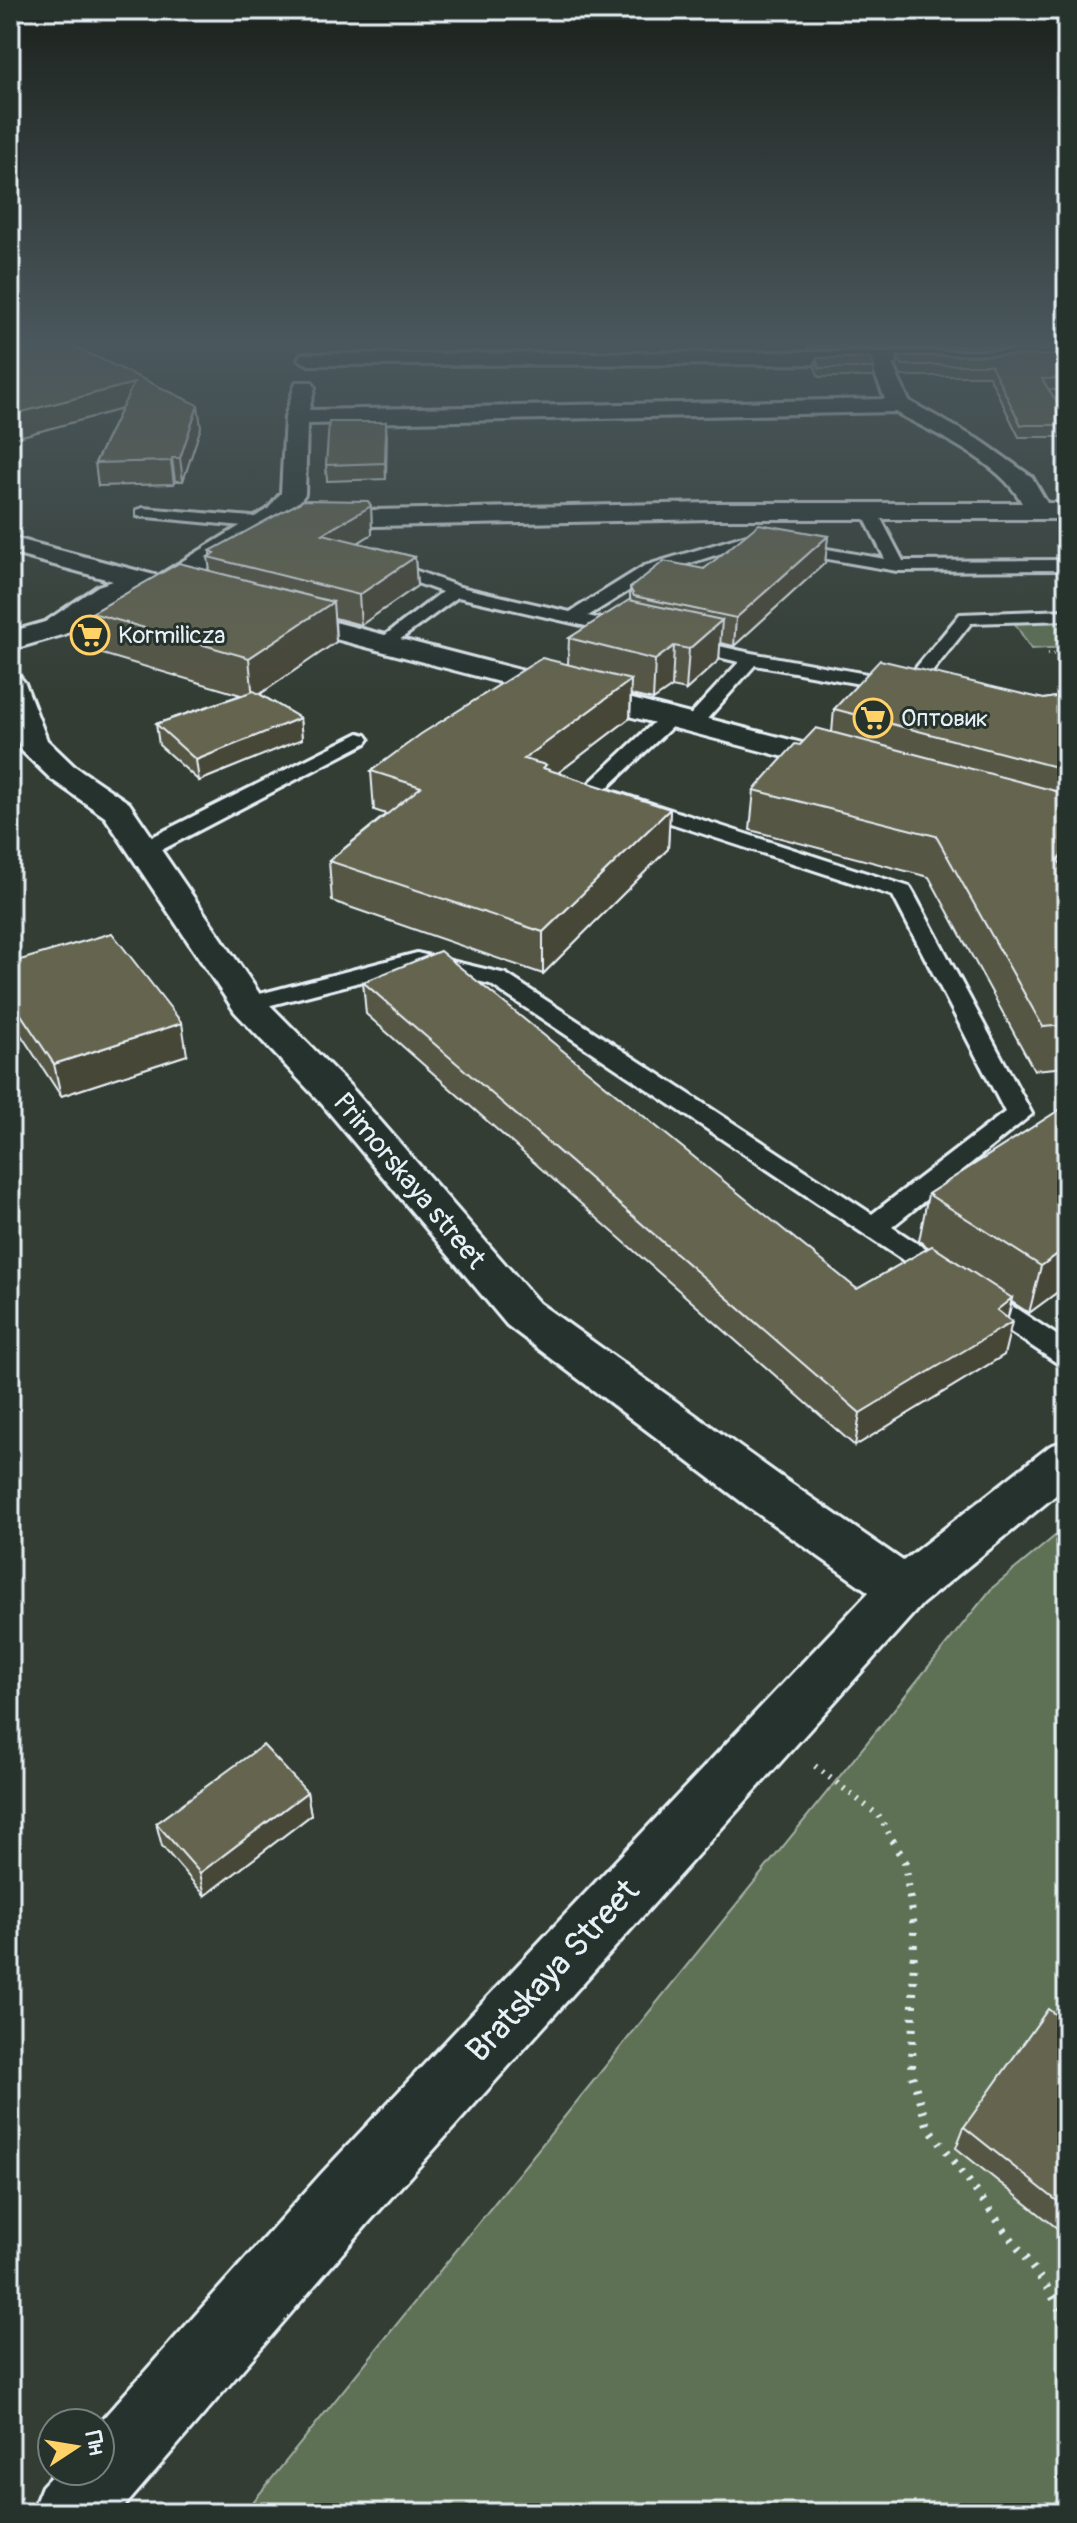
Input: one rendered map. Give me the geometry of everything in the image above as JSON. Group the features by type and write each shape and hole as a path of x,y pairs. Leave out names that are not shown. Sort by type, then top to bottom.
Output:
{"street":[{"path":"10,641 55,628 108,592 150,583 270,518 293,494 294,464"},
{"path":"998,464 1023,482 1038,511"},
{"path":"270,518 1067,511"},
{"path":"10,545 876,772"},
{"name":"Primorskaya street","path":"10,683 33,744 62,772 117,810 248,1004 336,1095 523,1314 904,1589"},
{"name":"Bratskaya Street","path":"69,2513 346,2197 904,1589 1067,1459"}],"lane":[{"path":"869,511 897,566"},
{"path":"143,513 270,518"},
{"path":"573,618 650,570 746,540 897,566 1067,565"},
{"path":"384,565 455,591 751,659 918,688 966,618 1067,615"},
{"path":"385,642 455,591"},
{"path":"751,659 682,720 592,791 902,892 1019,1114 873,1227"},
{"path":"144,850 359,739"},
{"path":"248,1004 417,960 498,979 1067,1356"}],"path":[{"path":"772,1732 878,1815 905,1862 914,1928 912,2075 927,2125 1049,2290 1067,2323"}],"green space":[{"path":"1067,620 1067,647 1031,649 1014,622"},
{"path":"1067,1526 1067,2513 244,2513 992,1588"}],"building":[{"path":"304,500 368,501 371,506 323,534 415,557 359,595 208,557 215,553 210,551"},
{"path":"759,524 828,536 736,618 634,596 630,588 664,561 704,569"},
{"path":"179,563 333,602 249,658 92,613"},
{"path":"629,600 722,620 689,649 674,646 655,660 569,638"},
{"path":"542,658 631,680 524,759 670,809 543,932 329,861 421,787 371,771 421,734"},
{"path":"880,660 1044,699 1067,695 1067,770 834,709"},
{"path":"254,691 300,718 196,760 156,724"},
{"path":"816,728 1067,794 1067,846 1058,860 1067,873 1067,1025 1043,1027 936,836 754,790 795,744 800,745"},
{"path":"112,933 182,1023 54,1064 10,998 10,963"},
{"path":"440,951 857,1289 932,1246 1012,1298 997,1310 1012,1322 860,1413 363,982"},
{"path":"1067,1105 1067,1247 1041,1266 928,1194"},
{"path":"263,1745 307,1792 200,1873 156,1823"},
{"path":"1048,2009 1067,2023 1067,2209 964,2127"}],"place":[{"name":"Kormilicza","path":"90,635"},
{"name":"Оптовик","path":"873,718"}]}
